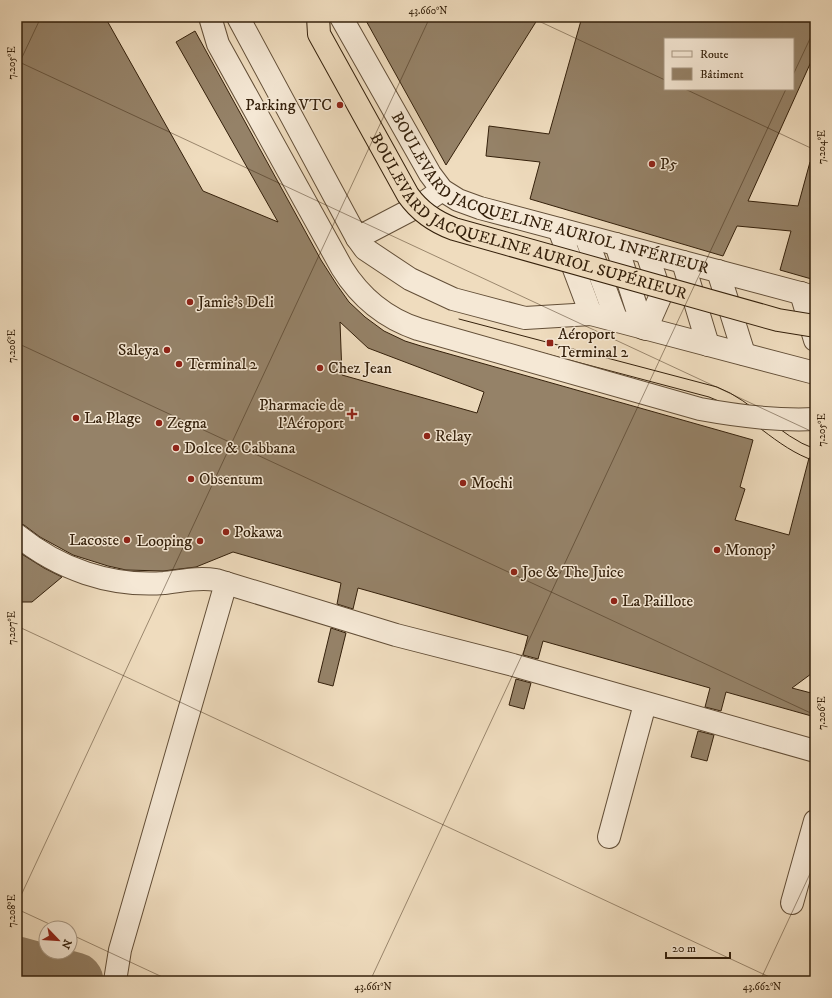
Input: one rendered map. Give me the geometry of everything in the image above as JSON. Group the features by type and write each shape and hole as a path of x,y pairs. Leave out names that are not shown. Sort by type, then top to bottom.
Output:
{"main road":[{"name":"BOULEVARD JACQUELINE AURIOL SUPÉRIEUR","path":"318,17 319,34 408,195 421,211 434,220 454,229 730,307 778,320 815,326"}],"lane":[{"path":"210,17 218,44 346,273 368,301 380,311 405,325 418,329 700,409 752,418 815,419"},
{"path":"238,17 357,238 365,249 410,279 453,299 525,318 591,314 815,373"},
{"name":"BOULEVARD JACQUELINE AURIOL INFÉRIEUR","path":"341,17 430,174 442,190 458,200 480,208 808,295"},
{"path":"357,238 422,204 442,190"},
{"path":"558,229 591,314"},
{"path":"586,236 618,321"},
{"path":"616,244 645,328"},
{"path":"645,328 661,295 647,252"},
{"path":"683,262 708,345"},
{"path":"718,271 744,354"},
{"path":"808,295 815,340"},
{"path":"17,535 44,555 76,570 96,577 135,583 164,583 202,578 226,583 396,634 513,665 815,751"},
{"path":"115,981 120,950 226,583"},
{"path":"608,837 646,704"},
{"path":"792,903 815,821"}],"building":[{"name":"Terminal 2","path":"17,17 105,17 203,191 278,222 176,42 195,31 321,260 349,302 365,317 384,331 405,341 421,346 753,440 740,487 745,489 735,520 789,535 809,458 815,458 815,671 792,688 815,694 815,717 726,692 721,711 705,707 710,688 543,641 538,659 523,655 528,636 358,588 353,609 337,604 341,583 233,552 196,567 163,571 126,570 73,555 40,537 24,525 17,523","holes":["340,322 368,348 484,392 477,413 342,375"]},
{"path":"364,17 539,17 446,165"},
{"name":"P5","path":"582,17 815,17 815,53 748,201 798,206 810,162 815,163 815,280 780,270 791,231 737,226 723,256 530,199 540,162 486,156 489,126 549,134"},
{"path":"17,551 44,568 62,577 32,602 17,602"},
{"path":"331,628 346,633 333,686 318,682"},
{"path":"516,679 531,683 524,709 509,705"},
{"path":"698,731 714,735 707,761 691,757"}],"taxiway":[{"path":"17,965 75,981"}],"tram line":[{"path":"459,319 717,387 730,393 755,409 789,436 815,449"},
{"path":"456,330 709,397 750,420 787,448 815,461"}],"place":[{"name":"Parking VTC","path":"340,105"},
{"name":"P5","path":"652,164"},
{"name":"Jamie's Deli","path":"190,302"},
{"name":"Aéroport Terminal 2","path":"550,343"},
{"name":"Saleya","path":"167,350"},
{"name":"Terminal 2","path":"179,364"},
{"name":"Chez Jean","path":"320,368"},
{"name":"Pharmacie de l'Aéroport","path":"352,414"},
{"name":"La Plage","path":"76,418"},
{"name":"Zegna","path":"159,423"},
{"name":"Relay","path":"427,436"},
{"name":"Dolce & Cabbana","path":"176,448"},
{"name":"Obsentum","path":"191,479"},
{"name":"Mochi","path":"463,483"},
{"name":"Pokawa","path":"226,532"},
{"name":"Lacoste","path":"127,540"},
{"name":"Looping","path":"200,541"},
{"name":"Monop'","path":"717,550"},
{"name":"Joe & The Juice","path":"514,572"},
{"name":"La Paillote","path":"614,601"}]}
